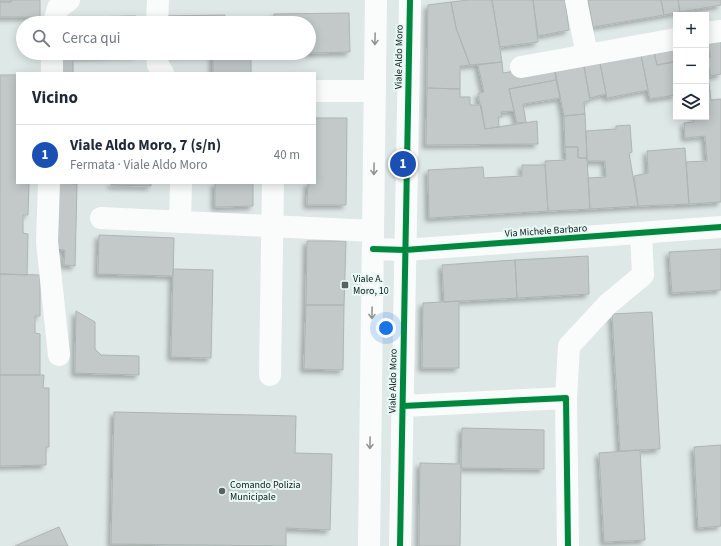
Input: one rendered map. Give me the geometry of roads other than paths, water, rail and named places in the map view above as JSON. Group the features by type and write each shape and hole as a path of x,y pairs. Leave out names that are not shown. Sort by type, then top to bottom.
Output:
{"street":[{"path":"56,16 58,8 69,0"},
{"path":"157,16 158,0"},
{"path":"369,546 376,0"},
{"name":"Viale Aldo Moro","path":"400,546 410,0"},
{"path":"576,0 587,55"},
{"path":"709,33 721,31"},
{"path":"521,67 673,40"},
{"path":"52,60 52,72"},
{"path":"158,60 158,65 162,72"},
{"path":"316,91 375,91"},
{"path":"49,184 47,242 59,355"},
{"path":"180,222 181,184"},
{"path":"270,375 272,184"},
{"name":"Via Michele Barbaro","path":"101,218 272,226 373,240 405,250 721,227"},
{"path":"568,546 566,398 569,346 608,304 643,275 640,234"},
{"path":"403,406 566,398"}],"place":[{"name":"Viale Aldo Moro, 7 (s/n)","path":"403,164"},
{"name":"Viale A. Moro, 10","path":"345,285"},
{"name":"Comando Polizia Municipale","path":"222,491"}]}
